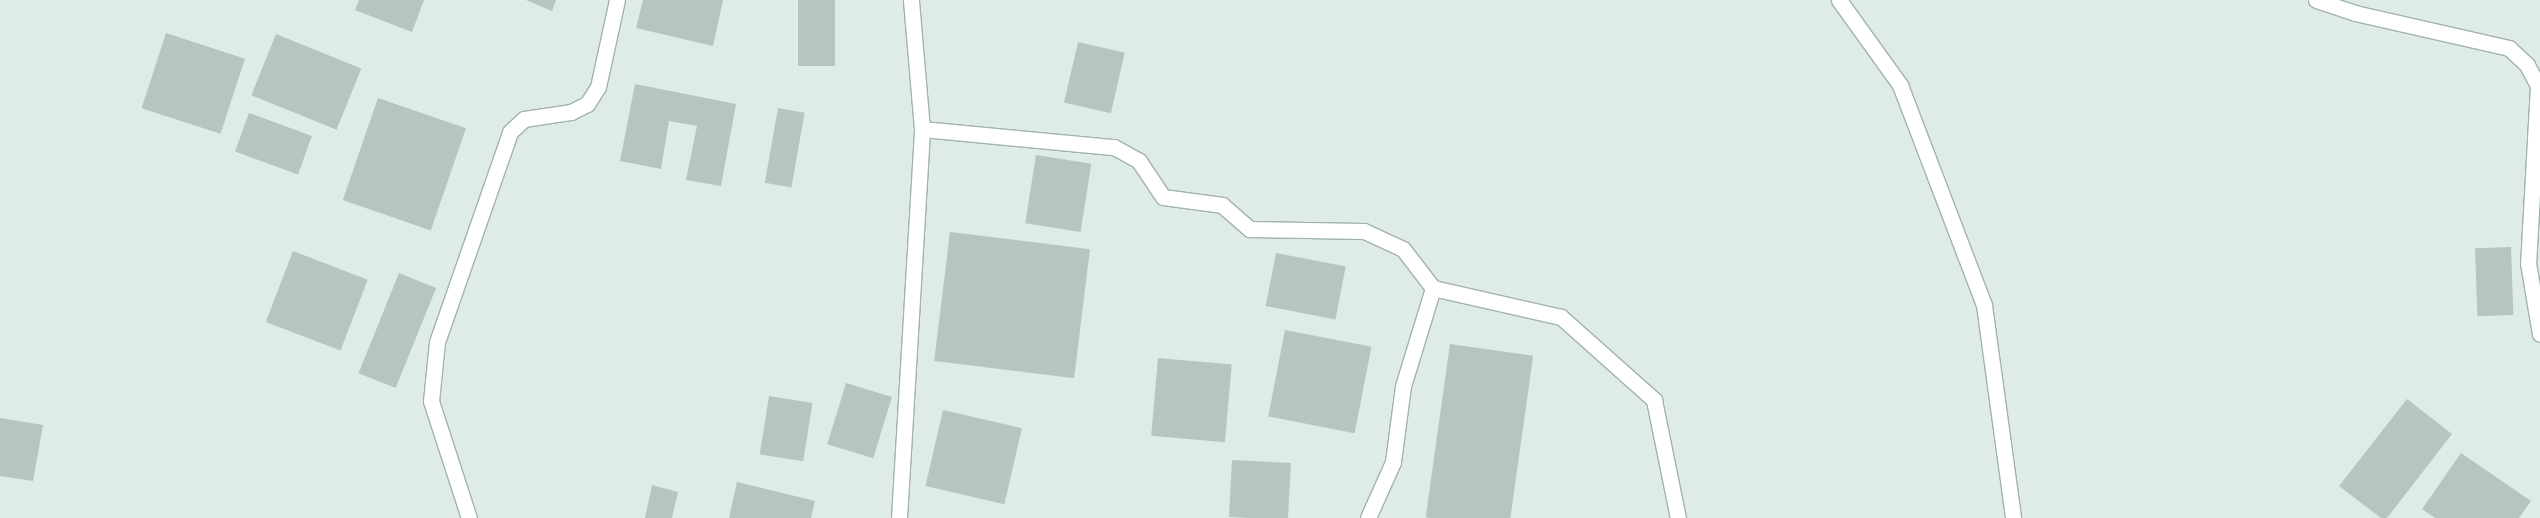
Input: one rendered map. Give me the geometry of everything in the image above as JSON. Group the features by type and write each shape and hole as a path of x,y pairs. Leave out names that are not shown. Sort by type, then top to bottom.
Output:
{"street":[{"path":"468,518 431,401 437,342 510,132 524,119 571,112 586,104 598,87 617,0"},
{"path":"899,518 922,129 911,0"},
{"path":"1839,0 1900,85 1984,305 2013,518"},
{"path":"2316,0 2355,13 2509,48 2527,65 2538,86 2528,263 2540,334"},
{"path":"922,129 1114,147 1140,161 1162,197 1222,206 1250,229 1364,231 1403,249 1433,288 1561,317 1654,400 1678,518"},
{"path":"1368,518 1394,462 1403,386 1433,288"}],"building":[{"path":"359,0 424,0 412,32 355,10"},
{"path":"526,0 556,0 552,11"},
{"path":"643,0 723,0 713,46 636,28"},
{"path":"798,0 835,0 835,66 798,66"},
{"path":"166,33 245,59 221,134 142,108"},
{"path":"276,34 361,68 337,130 251,95"},
{"path":"1078,42 1125,53 1111,113 1064,102"},
{"path":"635,84 736,104 721,186 686,180 697,126 669,121 661,169 620,161"},
{"path":"378,98 466,128 431,230 343,200"},
{"path":"778,108 805,113 791,188 765,183"},
{"path":"249,113 312,136 298,174 235,152"},
{"path":"1036,155 1091,164 1081,232 1025,223"},
{"path":"950,232 1090,249 1074,378 934,361"},
{"path":"2511,247 2513,315 2477,316 2475,248"},
{"path":"293,251 368,280 340,351 266,322"},
{"path":"1276,253 1346,267 1335,320 1266,306"},
{"path":"399,273 436,288 396,388 359,373"},
{"path":"1285,330 1371,347 1355,433 1268,416"},
{"path":"1450,344 1533,356 1510,518 1426,517"},
{"path":"1158,358 1232,364 1225,442 1151,436"},
{"path":"846,383 892,397 873,458 827,444"},
{"path":"769,396 812,403 803,461 760,454"},
{"path":"2407,399 2452,434 2387,518 2381,518 2339,486"},
{"path":"943,410 1022,428 1004,504 925,486"},
{"path":"0,418 43,425 33,481 0,476"},
{"path":"2461,453 2531,501 2519,518 2435,518 2422,509"},
{"path":"1232,460 1291,463 1288,518 1229,517"},
{"path":"737,482 815,501 811,518 729,518"},
{"path":"652,485 678,492 672,518 645,518"}]}
